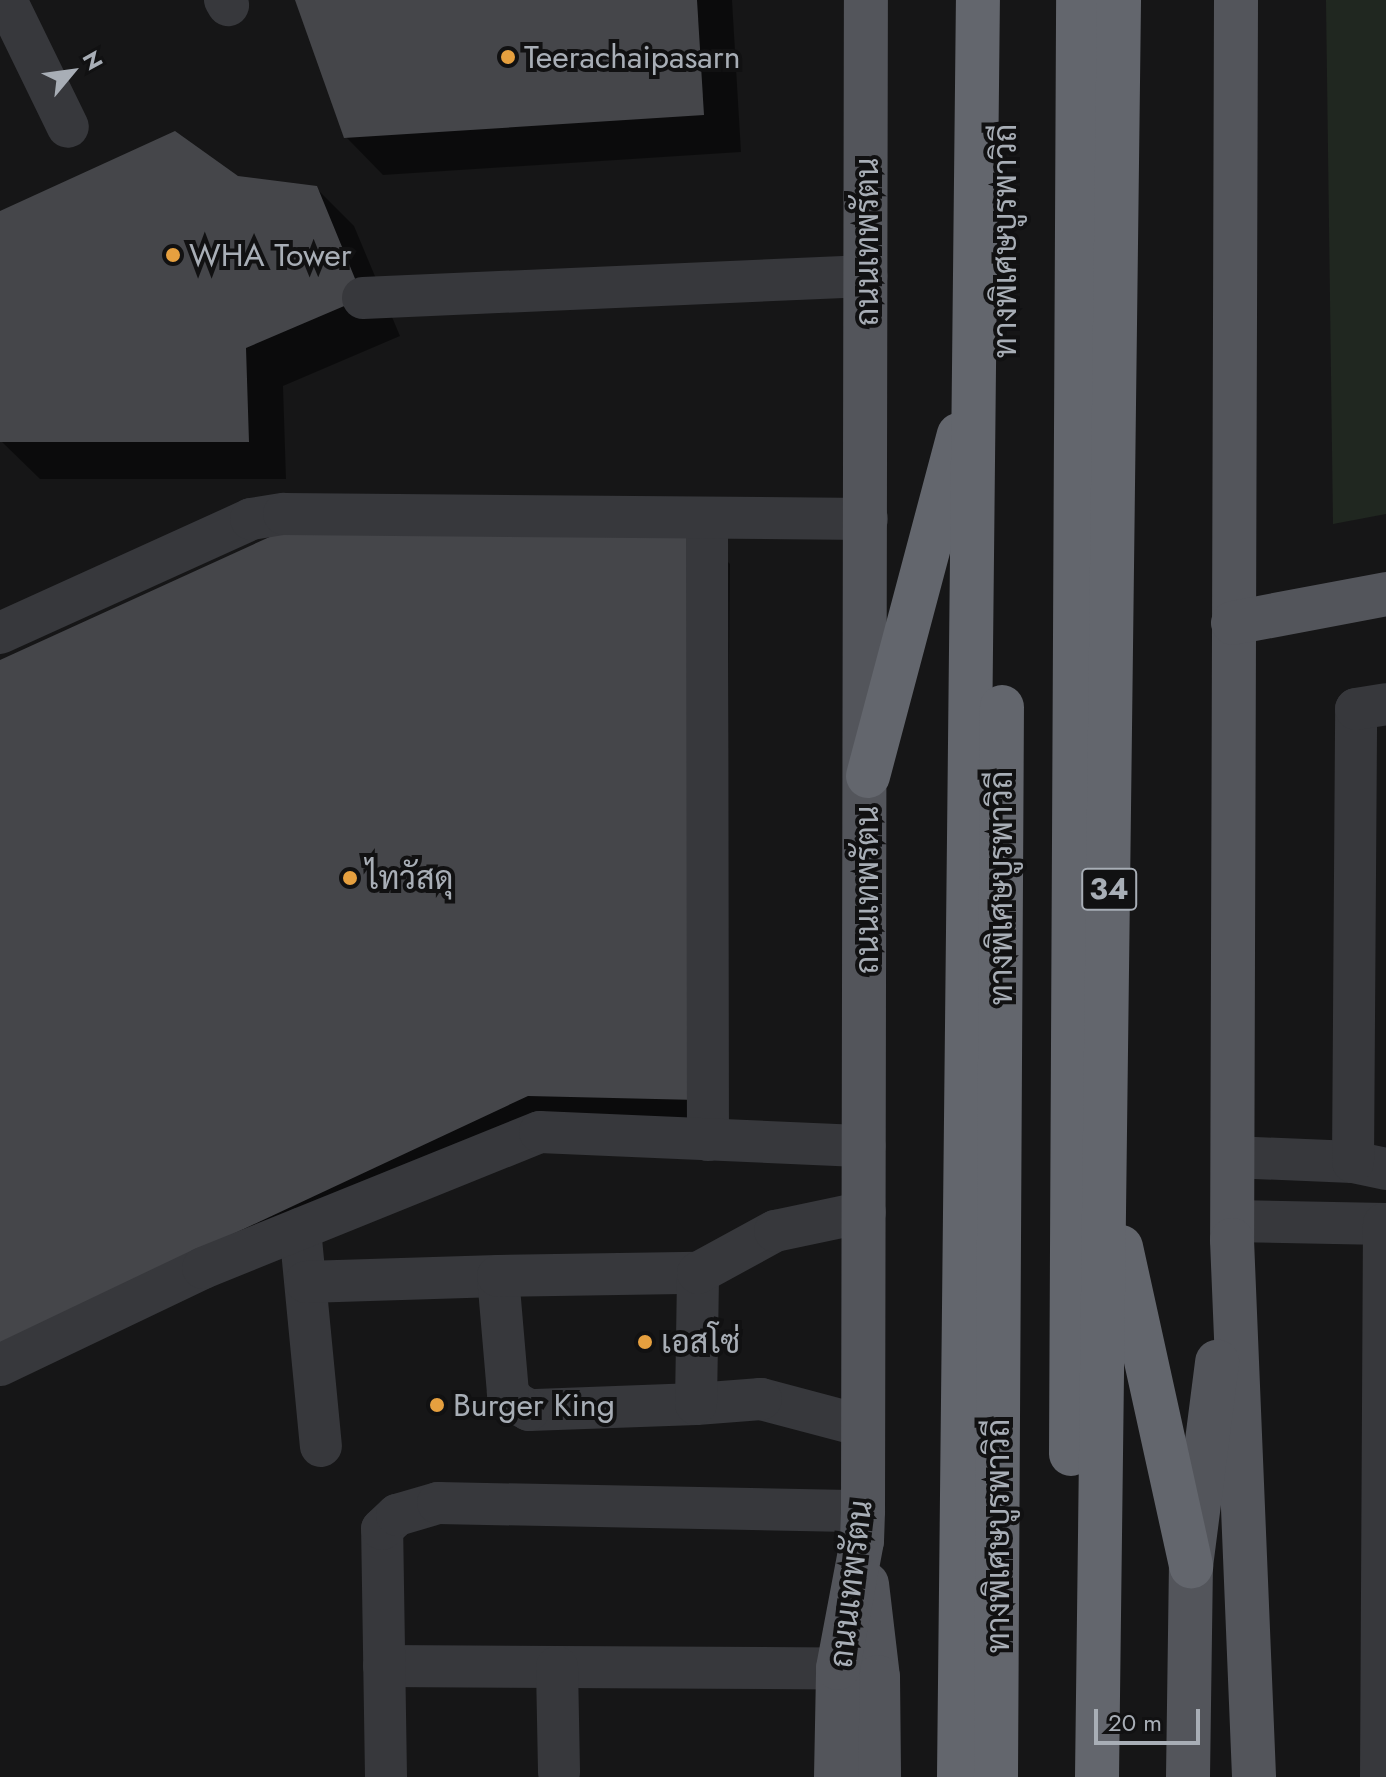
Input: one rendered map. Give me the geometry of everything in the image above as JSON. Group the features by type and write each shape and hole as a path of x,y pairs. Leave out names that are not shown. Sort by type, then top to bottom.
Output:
{"highway":[{"path":"959,1777 978,0"},
{"name":"ทางพิเศษบูรพาวิถี","path":"996,1777 1006,0"},
{"path":"1069,1777 1078,0"},
{"name":"34","path":"1097,1777 1119,0"},
{"path":"868,776 976,369"},
{"path":"1105,1174 1191,1566"}],"main road":[{"name":"ถนนเทพรัตน","path":"836,1777 838,1668 863,1526 868,776 866,0"},
{"path":"1236,0 1232,1230 1254,1777"},
{"path":"1233,623 1386,594"},
{"path":"1188,1777 1191,1566 1232,1230"},
{"path":"863,1526 878,1677 879,1777"}],"street":[{"path":"6,0 68,127"},
{"path":"363,298 867,276"},
{"path":"0,633 251,519 284,514 867,519"},
{"path":"707,518 708,1140"},
{"path":"1232,1157 1370,1165 1356,709 1386,704"},
{"path":"0,1365 203,1268 540,1132 865,1146"},
{"path":"306,1282 698,1273 775,1231 865,1212"},
{"path":"1232,1230 1385,1224 1381,1777"},
{"path":"300,1229 321,1446"},
{"path":"696,1404 698,1273"},
{"path":"498,1276 508,1393 516,1403 529,1410 761,1399 863,1426"},
{"path":"386,1777 382,1529 397,1515 438,1503 863,1526"},
{"path":"384,1666 838,1668"},
{"path":"557,1667 559,1772"}],"shaded area":[{"path":"1326,0 1386,0 1386,514 1333,524"}],"building":[{"name":"Teerachaipasarn","path":"295,0 697,0 704,115 344,138"},
{"name":"WHA Tower","path":"175,131 238,176 317,186 363,298 246,348 249,442 0,442 0,211"},
{"name":"ไทวัสดุ","path":"274,535 704,535 698,1100 528,1096 0,1343 0,660"}],"place":[{"name":"Teerachaipasarn","path":"508,57"},
{"name":"WHA Tower","path":"173,255"},
{"name":"ไทวัสดุ","path":"350,878"},
{"name":"เอสโซ่","path":"645,1342"},
{"name":"Burger King","path":"437,1405"}]}
